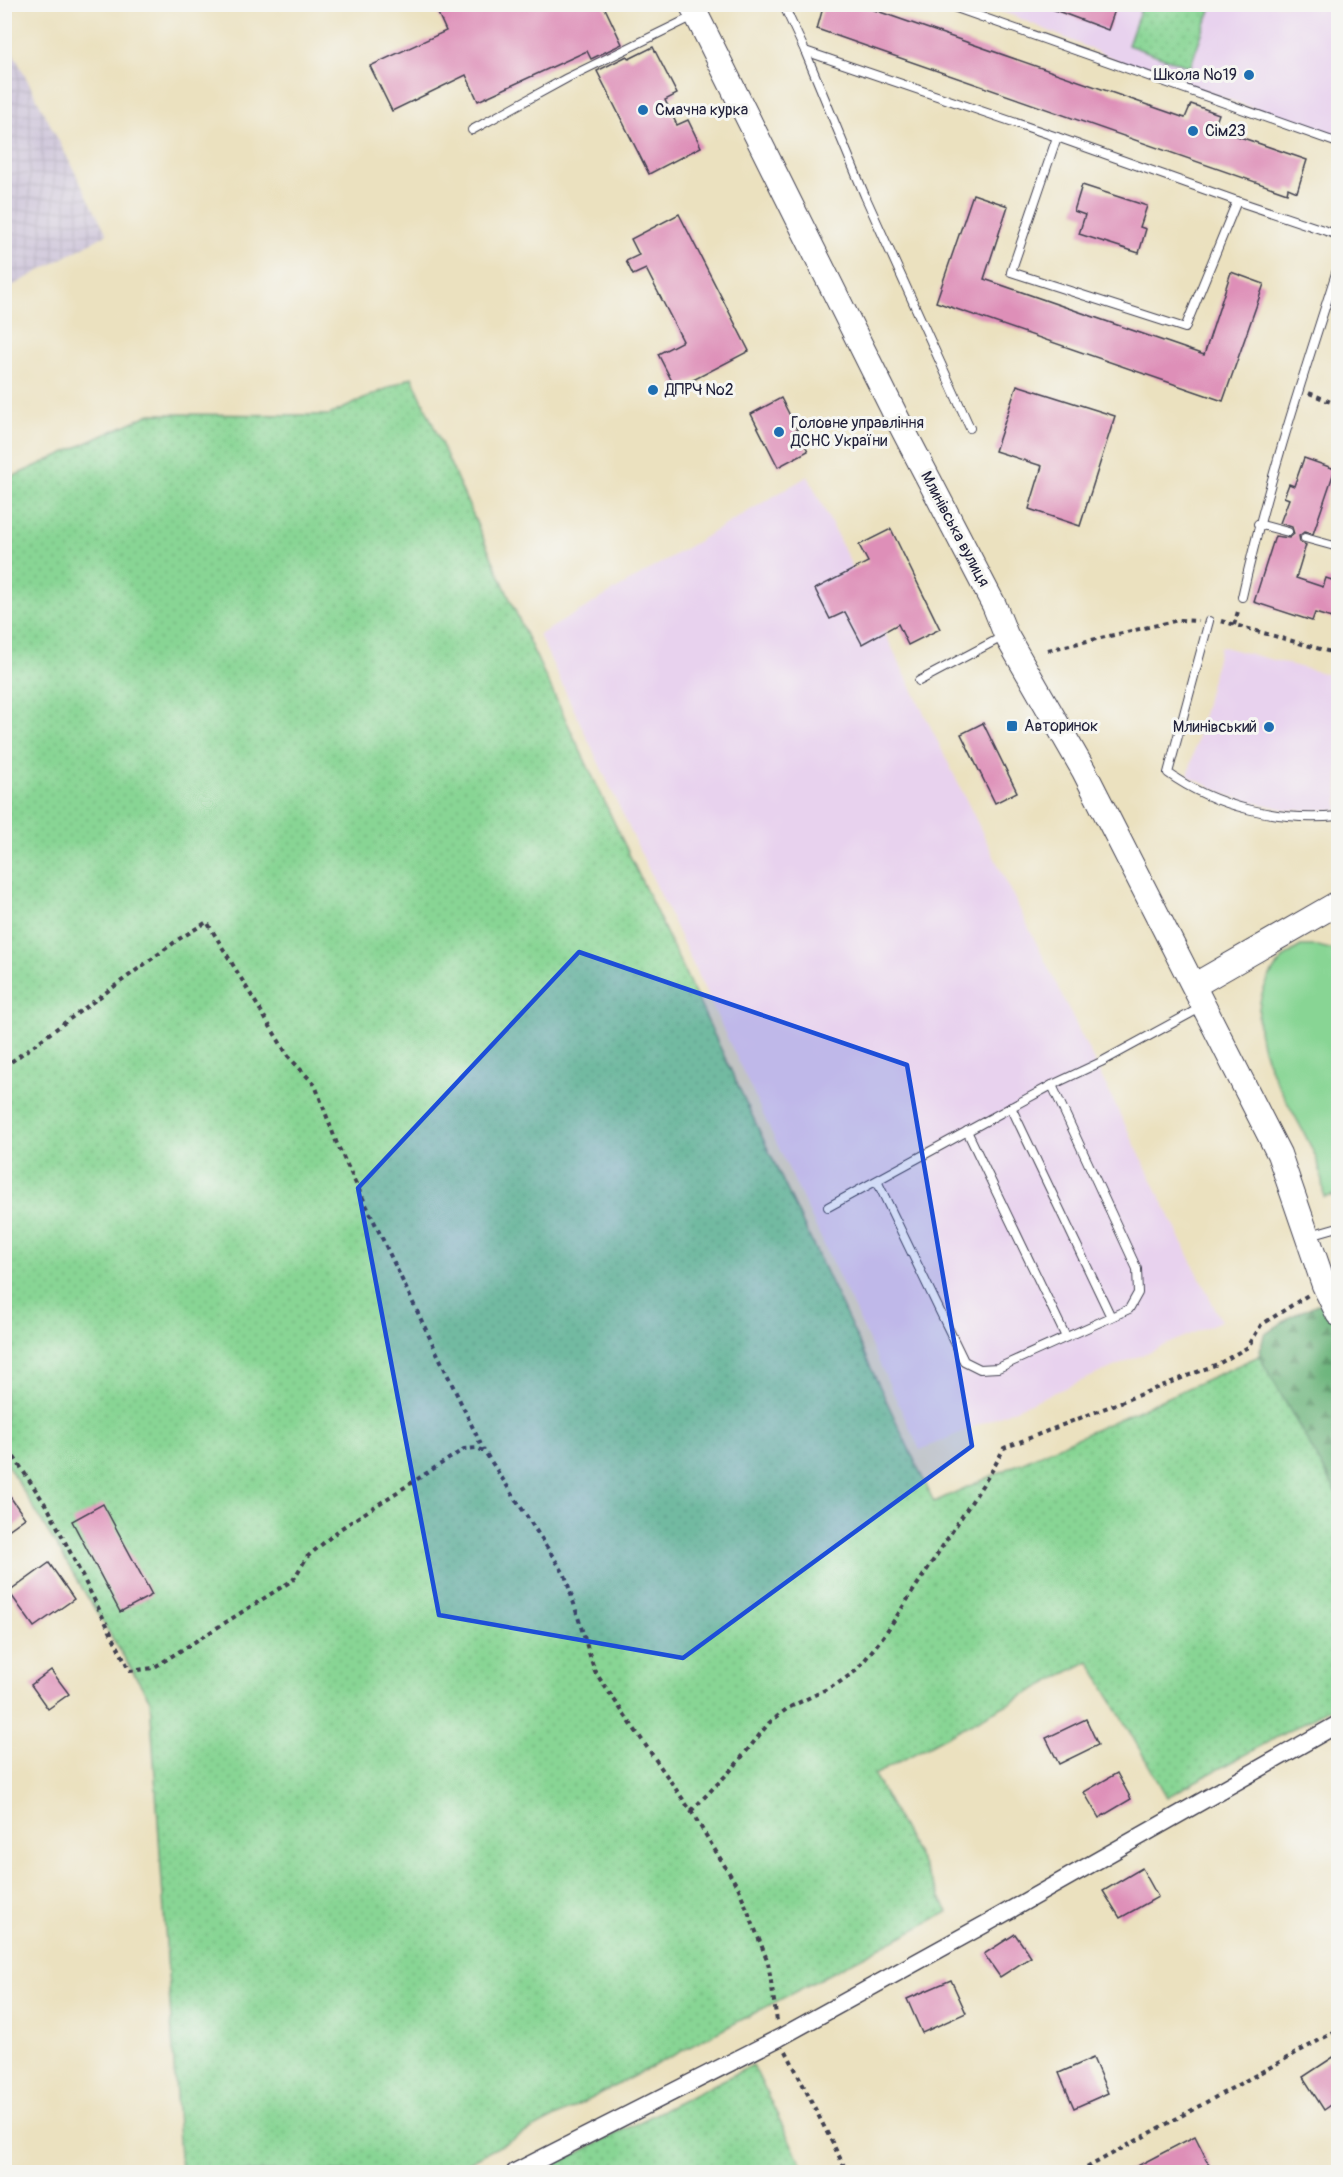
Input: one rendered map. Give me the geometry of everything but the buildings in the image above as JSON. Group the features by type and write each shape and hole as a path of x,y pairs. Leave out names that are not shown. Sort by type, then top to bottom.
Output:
{"main road":[{"name":"Млинівська вулиця","path":"694,10 898,420 994,605 1006,635 1084,771 1279,1154 1324,1285 1338,1314"},
{"path":"1200,996 1338,903"}],"street":[{"path":"515,2172 779,2037 999,1916 1338,1724"}],"lane":[{"path":"783,4 865,196 970,428"},
{"path":"945,4 1338,143"},
{"path":"472,130 694,10"},
{"path":"805,51 1338,235"},
{"path":"1057,137 1011,272 1185,328 1237,201"},
{"path":"1242,597 1258,524 1298,389 1338,267"},
{"path":"1258,524 1287,532"},
{"path":"1305,538 1338,547"},
{"path":"1209,621 1168,773 1186,786 1231,804 1286,816 1338,816"},
{"path":"919,681 1006,635"},
{"path":"828,1207 1052,1085 1101,1062 1200,996"},
{"path":"877,1180 964,1361 980,1369 998,1368 1129,1309 1138,1293 1137,1269 1052,1085"},
{"path":"1011,1107 1111,1317"},
{"path":"967,1131 1066,1337"},
{"path":"1306,1236 1338,1227"}],"path":[{"path":"1298,389 1338,405"},
{"path":"1048,650 1179,620 1221,621 1338,654"},
{"path":"4,1067 179,939 207,922 288,1056 315,1085 337,1144 485,1452 565,1575 595,1672 691,1811 739,1889 768,1962 779,2037 847,2172"},
{"path":"691,1811 733,1768 768,1724 788,1708 837,1684 857,1670 885,1634 1004,1449 1220,1363 1248,1347 1261,1325 1324,1285"},
{"path":"4,1442 49,1510 130,1671 153,1668 292,1581 307,1557 340,1530 464,1449 477,1448 485,1452"},
{"path":"1079,2172 1338,2030"}],"highlighted area":[{"path":"579,952 907,1065 972,1446 683,1658 439,1615 358,1188"}],"shaded area":[{"name":"Школа №19","path":"980,5 1338,5 1338,138 1119,61 1014,16"},
{"path":"4,35 107,234 5,290 4,290"},
{"path":"808,476 1221,1321 920,1450 539,635"},
{"name":"Млинівський","path":"1220,646 1338,677 1338,810 1287,810 1230,796 1188,776"}],"green space":[{"path":"1142,5 1212,5 1190,67 1128,45"},
{"path":"412,377 525,633 934,1502 1259,1356 1338,1495 1338,1704 1167,1797 1089,1661 874,1775 948,1912 450,2172 181,2172 150,1700 5,1461 5,480 150,414 329,415"},
{"path":"1301,946 1318,946 1338,951 1338,1195 1324,1197 1319,1165 1272,1073 1259,1028 1259,1005 1270,976 1281,961"},
{"path":"1317,1304 1334,1305 1338,1314 1338,1495 1259,1356 1264,1335 1294,1315"},
{"path":"753,2065 805,2172 540,2172"}],"place":[{"name":"Школа №19","path":"1249,75"},
{"name":"Смачна курка","path":"643,110"},
{"name":"Сім23","path":"1193,131"},
{"name":"ДПРЧ №2","path":"653,390"},
{"name":"Головне управління ДСНС України","path":"779,432"},
{"name":"Авторинок","path":"1012,726"},
{"name":"Млинівський","path":"1269,727"}]}
